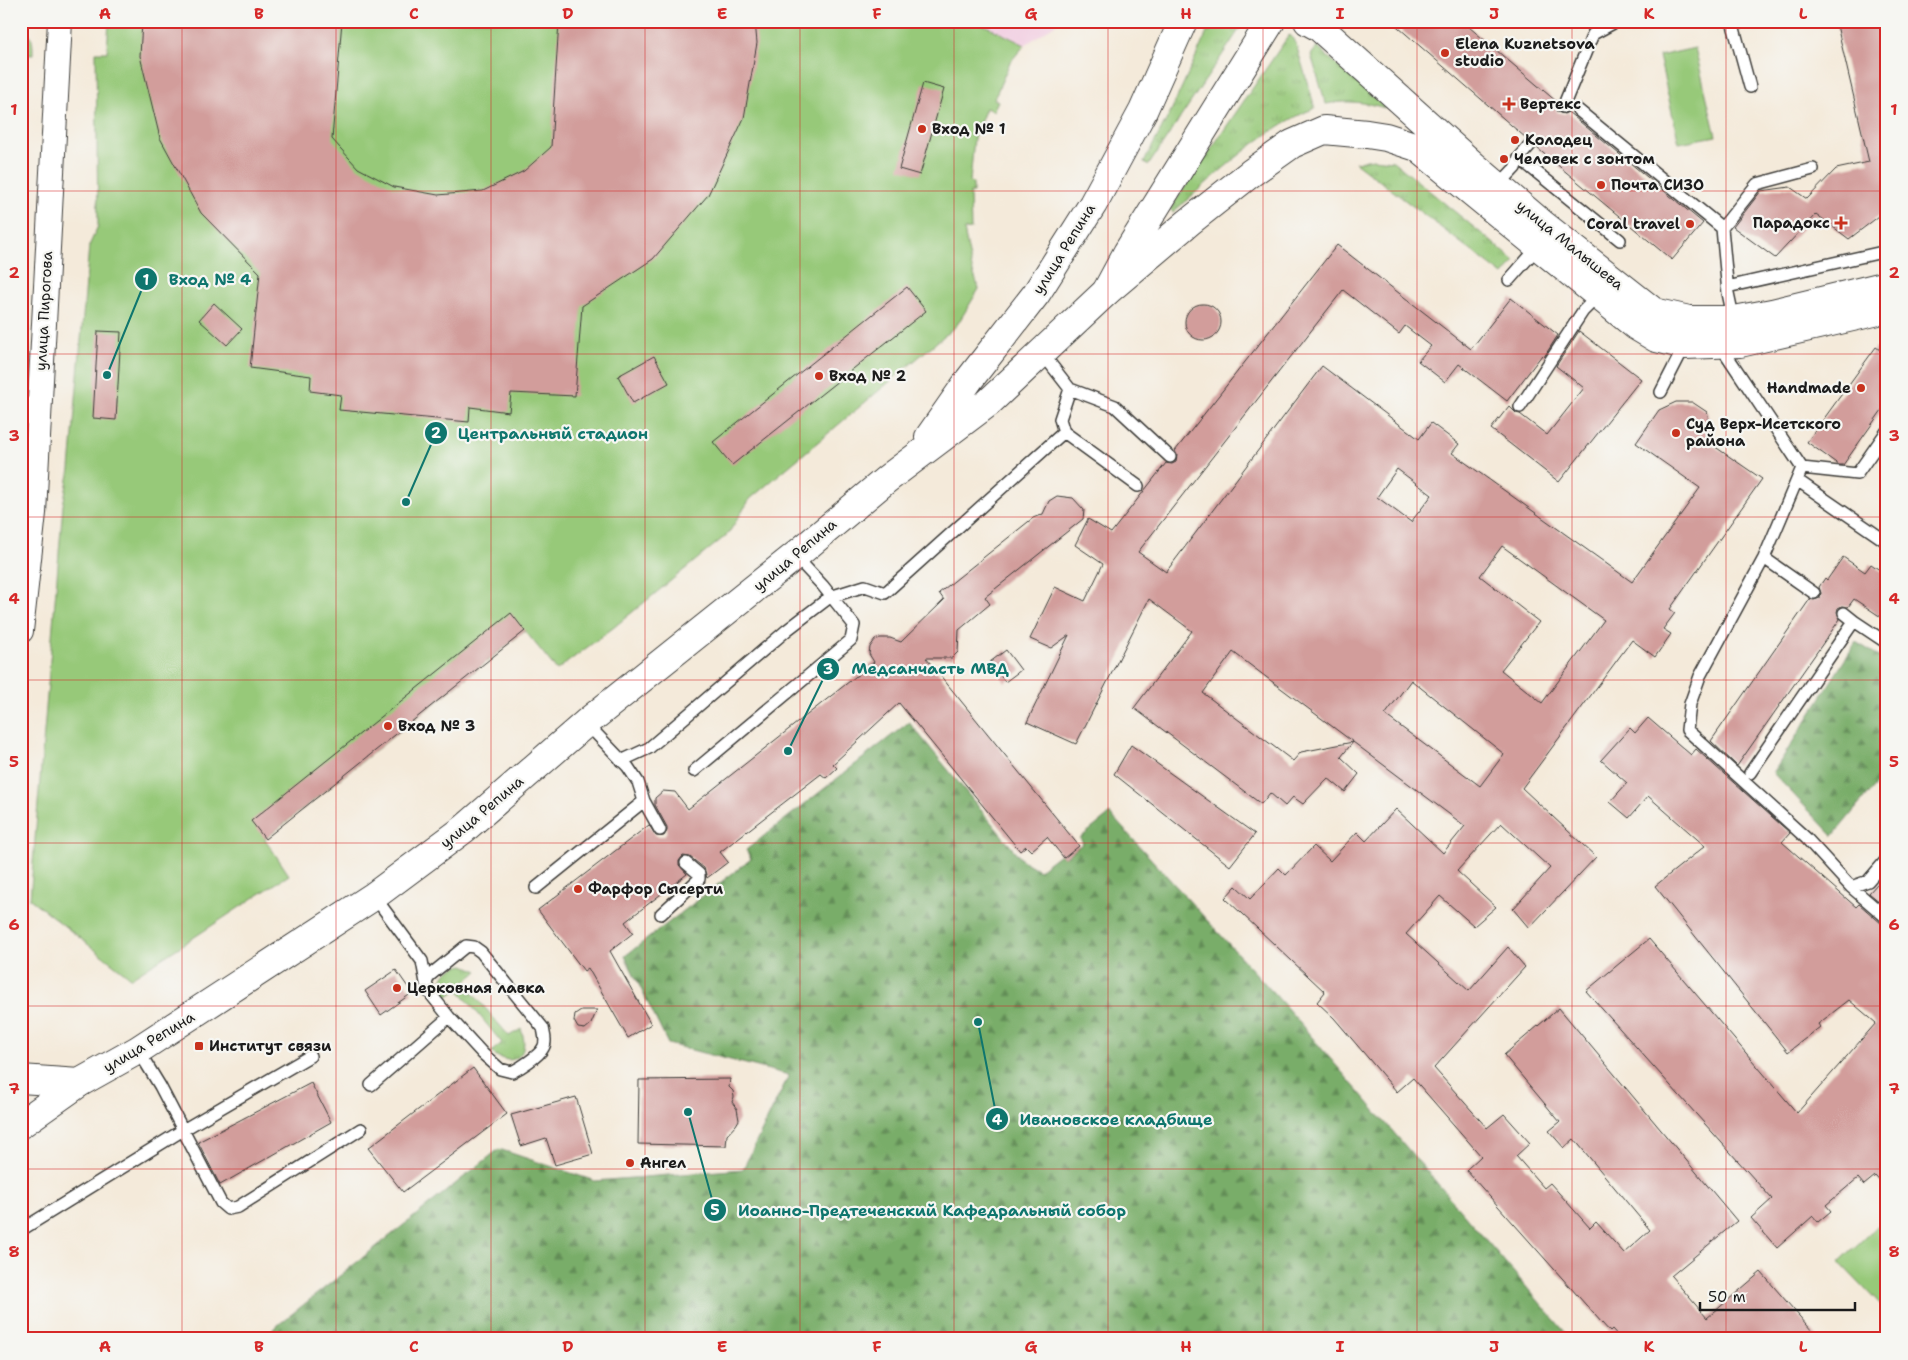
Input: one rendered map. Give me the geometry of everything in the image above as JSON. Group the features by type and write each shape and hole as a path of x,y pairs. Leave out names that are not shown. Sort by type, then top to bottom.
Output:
{"main road":[{"name":"улица Репина","path":"914,459 969,380 1036,294 1093,204 1143,111 1183,21"},
{"name":"улица Репина","path":"1106,292 1131,246 1271,21"},
{"name":"улица Малышева","path":"1308,21 1319,27 1498,186 1605,287 1636,326 1656,338 1693,332 1731,336 1887,309"},
{"name":"улица Репина","path":"21,1124 79,1083 138,1050 374,896 464,829 586,723 795,556 873,490 988,403 1041,351 1106,292 1189,222 1251,173 1292,144 1324,130 1386,137 1417,147 1468,188"},
{"name":"улица Малышева","path":"1468,188 1538,247 1605,287"},
{"name":"улица Малышева","path":"1731,336 1772,314 1887,285"},
{"path":"21,1079 79,1083"}],"street":[{"name":"улица Пирогова","path":"21,631 27,513 60,21"}],"lane":[{"path":"1563,107 1593,34 1617,21"},
{"path":"1732,21 1750,87"},
{"path":"1578,110 1722,228"},
{"path":"1498,186 1515,168 1519,158 1532,144"},
{"path":"1519,158 1620,240"},
{"path":"1802,468 1731,336 1722,228 1756,184 1813,169"},
{"path":"1509,280 1538,247"},
{"path":"1727,287 1887,250"},
{"path":"1520,407 1583,311 1605,287"},
{"path":"1661,392 1693,332"},
{"path":"1041,351 1070,390 1115,406 1170,457"},
{"path":"1070,390 1060,419 1064,432 1138,486"},
{"path":"1802,468 1856,474 1887,431"},
{"path":"621,761 649,748 787,630 830,597 865,586 885,593 1064,432"},
{"path":"1802,468 1764,558 1700,676 1690,704 1687,730 1806,838 1852,887 1887,918"},
{"path":"1797,480 1887,542"},
{"path":"694,771 850,640 854,625 823,586 795,556"},
{"path":"1764,558 1814,593"},
{"path":"1844,613 1887,643"},
{"path":"1750,773 1854,621"},
{"path":"586,723 638,782 644,801 660,830"},
{"path":"536,888 644,801"},
{"path":"1852,887 1868,881 1887,859"},
{"path":"661,914 699,879 699,874 686,863"},
{"path":"374,896 422,961 426,984 429,992 483,1054 500,1069 512,1072 543,1048 545,1038 543,1028 481,952 474,947 466,946 429,976 426,984"},
{"path":"371,1085 449,1017"},
{"path":"138,1050 160,1086 221,1203 228,1209 238,1207 361,1129"},
{"path":"21,1230 183,1130 310,1056"}],"shaded area":[{"path":"976,21 1060,21 1025,45"}],"green space":[{"path":"109,21 976,21 1025,45 1010,62 994,99 998,101 993,111 986,108 974,138 970,182 973,183 973,193 970,193 971,229 964,230 972,269 979,289 957,325 750,499 728,534 613,628 557,670 525,631 265,839 289,875 131,978 30,899 63,505 70,469 89,246 98,226 96,52 107,52"},
{"path":"1216,21 1245,21 1148,166 1144,162 1170,113 1208,30"},
{"path":"21,27 28,32 32,39 33,55 21,54"},
{"path":"1289,35 1295,41 1315,108 1276,128 1240,154 1173,212 1170,209"},
{"path":"1317,47 1385,108 1355,102 1326,104 1311,55"},
{"path":"1695,48 1716,136 1679,143 1659,56"},
{"path":"1373,159 1393,161 1515,261 1503,275 1355,162"},
{"path":"1856,642 1887,661 1887,771 1833,836 1773,773"},
{"path":"909,722 1022,860 1039,870 1060,854 1065,858 1083,843 1080,838 1110,814 1280,1000 1571,1339 273,1339 273,1329 499,1149 595,1181 743,1169 789,1075 668,1044 625,956 751,859 746,850"},
{"path":"464,965 478,971 464,983 509,1036 521,1029 524,1046 518,1057 506,1060 491,1052 502,1043 458,989 445,998 442,985 444,976 457,966"},
{"path":"1877,1226 1887,1236 1887,1312 1839,1262"}],"building":[{"path":"142,21 342,21 332,139 358,168 394,187 438,195 483,191 524,171 551,147 559,21 755,21 757,43 744,118 708,195 653,259 582,306 575,396 511,393 509,412 470,407 469,422 339,410 341,395 310,391 311,376 250,368 260,273 201,213 160,138 140,56"},
{"path":"1391,21 1462,21 1557,102 1557,112 1564,114 1568,112 1703,223 1672,260 1537,148 1539,141 1536,137 1530,136 1526,138"},
{"path":"1836,21 1887,21 1887,210 1849,239 1816,214 1775,258 1733,227 1761,191 1790,187 1807,199 1836,169 1869,162"},
{"name":"Вход № 1","path":"923,83 944,89 920,175 899,169"},
{"path":"1337,245 1471,349 1511,298 1558,335 1544,357 1542,355 1507,401 1459,364 1445,382 1418,361 1431,346 1405,326 1399,334 1343,290 1138,552 1166,572 1322,366 1419,439 1431,423 1459,444 1452,453 1632,582 1700,488 1636,443 1659,410 1676,402 1692,402 1707,412 1711,427 1711,444 1762,479 1670,609 1675,613 1663,629 1671,634 1655,657 1632,640 1522,788 1596,857 1529,928 1513,909 1550,868 1501,823 1457,871 1496,907 1474,926 1440,896 1406,934 1469,991 1508,947 1525,967 1434,1068 1487,1128 1504,1114 1530,1143 1516,1156 1544,1188 1550,1183 1590,1228 1596,1222 1624,1253 1650,1230 1574,1139 1564,1148 1549,1131 1560,1122 1504,1055 1559,1008 1737,1221 1671,1276 1707,1318 1761,1272 1819,1339 1620,1339 1612,1330 1610,1332 1466,1170 1481,1156 1413,1078 1397,1092 1334,1018 1317,1002 1325,992 1225,898 1236,886 1250,899 1279,868 1286,875 1314,846 1330,861 1357,832 1366,841 1396,809 1443,853 1465,826 1353,742 1341,757 1359,774 1345,792 1328,778 1303,804 1293,797 1285,806 1270,793 1261,804 1134,708 1192,631 1149,599 1076,744 1027,722 1069,635 1051,648 1030,639 1055,587 1085,601 1103,564 1075,545 1088,519 1111,533 1166,463 1172,464 1176,462 1177,455 1175,451","holes":["1397,469 1432,495 1411,522 1377,497","1502,546 1604,620 1542,703 1501,670 1539,622 1480,576","1233,652 1353,742 1301,752 1293,761 1203,693","1411,680 1504,754 1480,786 1385,715"]},
{"name":"Вход № 2","path":"907,287 926,311 732,465 713,442"},
{"path":"214,303 242,329 227,345 199,320"},
{"path":"1203,304 1210,305 1216,309 1220,315 1220,329 1216,335 1210,339 1203,340 1196,339 1190,335 1186,329 1185,322 1186,315 1190,309 1196,305"},
{"path":"98,331 121,332 116,420 93,418"},
{"path":"1579,331 1641,379 1559,482 1491,429 1509,406 1547,435 1584,388 1556,366"},
{"path":"1876,347 1887,355 1887,403 1843,465 1839,465 1807,442"},
{"path":"654,356 669,383 633,403 618,376"},
{"path":"1057,496 1073,498 1084,510 1083,519 985,597 990,604 959,630 958,652 952,658 926,658 1079,846 1064,858 1047,837 1031,851 1026,846 1020,851 899,703 833,764 837,768 826,778 821,774 720,852 728,862 707,878 704,868 690,857 683,856 679,861 679,865 687,874 625,922 633,933 610,951 651,1024 628,1038 588,968 584,971 538,910 649,825 656,836 664,836 667,827 655,805 655,798 663,791 675,792 688,809 874,662 869,654 870,647 875,640 890,638 901,642 944,600 939,593 1033,518 1043,514 1049,501"},
{"path":"1843,557 1865,572 1871,564 1887,575 1887,621 1854,599 1848,607 1842,606 1838,608 1837,612 1840,619 1737,766 1711,741 1810,599 1820,598 1819,587 1825,578 1827,580"},
{"name":"Вход № 3","path":"511,613 525,631 265,839 251,821"},
{"path":"1006,650 1021,670 1005,682 990,662"},
{"path":"1648,718 1691,755 1696,749 1790,833 1782,842 1856,907 1859,904 1882,924 1887,925 1887,1189 1875,1176 1864,1185 1858,1178 1826,1205 1831,1211 1818,1222 1813,1216 1777,1248 1751,1218 1772,1199 1586,991 1649,939 1797,1113 1876,1023 1849,1000 1818,1024 1820,1027 1788,1052 1655,886 1705,846 1648,796 1629,818 1610,802 1627,783 1601,760 1630,728 1635,733"},
{"path":"1131,745 1255,834 1230,866 1114,774"},
{"path":"1887,873 1887,908 1869,893"},
{"path":"396,970 412,993 381,1015 365,991"},
{"path":"581,1010 597,1010 591,1024 585,1029 578,1028 574,1021 575,1014"},
{"path":"473,1068 507,1114 403,1192 368,1148"},
{"path":"730,1079 729,1087 733,1091 734,1097 732,1102 737,1109 739,1120 727,1135 726,1146 638,1144 639,1080"},
{"path":"311,1083 331,1122 220,1185 198,1142"},
{"path":"576,1097 593,1154 555,1165 546,1138 521,1146 511,1115"}],"place":[{"name":"Elena Kuznetsova studio","path":"1445,53"},
{"name":"Вертекс","path":"1509,104"},
{"name":"Вход № 1","path":"922,129"},
{"name":"Колодец","path":"1515,140"},
{"name":"Человек с зонтом","path":"1504,159"},
{"name":"Почта СИЗО","path":"1601,185"},
{"name":"Парадокс","path":"1841,223"},
{"name":"Coral travel","path":"1690,224"},
{"name":"Вход № 4","path":"107,375"},
{"name":"Вход № 2","path":"819,376"},
{"name":"Handmade","path":"1861,388"},
{"name":"Суд Верх-Исетского района","path":"1676,433"},
{"name":"Центральный стадион","path":"406,502"},
{"name":"Вход № 3","path":"388,726"},
{"name":"Медсанчасть МВД","path":"788,751"},
{"name":"Фарфор Сысерти","path":"578,889"},
{"name":"Церковная лавка","path":"397,988"},
{"name":"Ивановское кладбище","path":"978,1022"},
{"name":"Институт связи","path":"199,1046"},
{"name":"Иоанно-Предтеченский Кафедральный собор","path":"688,1112"},
{"name":"Ангел","path":"630,1163"}]}
